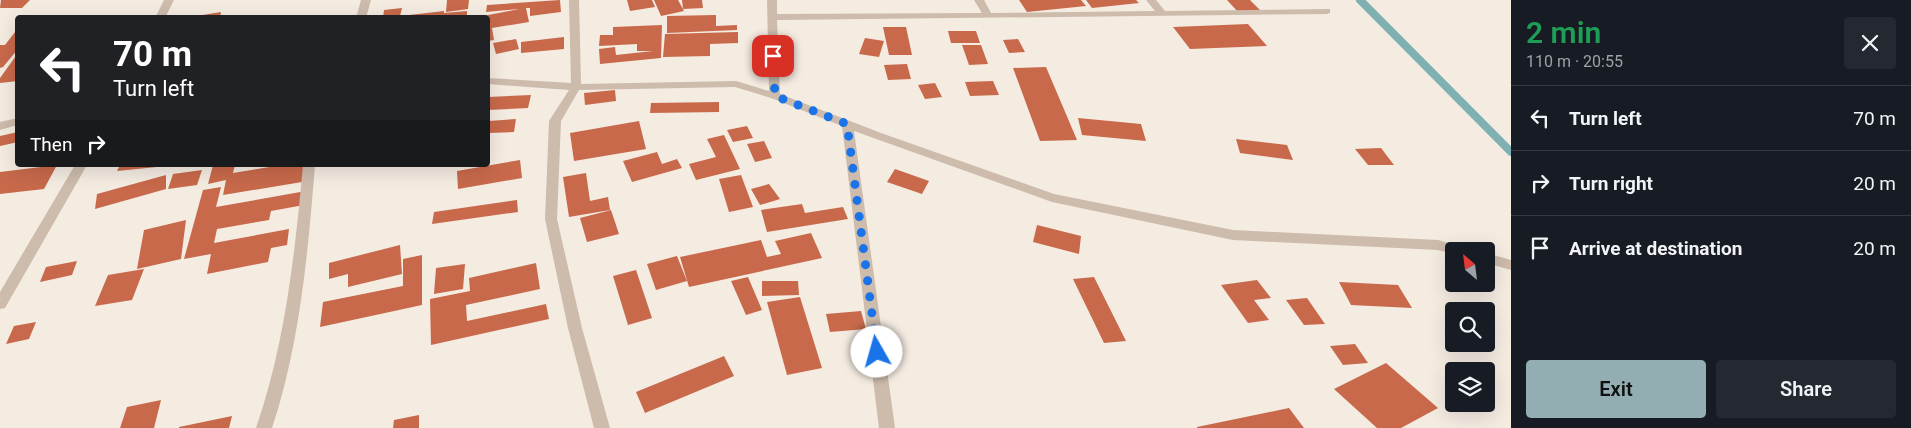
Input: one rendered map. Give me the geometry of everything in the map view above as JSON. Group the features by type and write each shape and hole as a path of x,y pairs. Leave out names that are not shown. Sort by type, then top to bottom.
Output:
{"street":[{"path":"161,15 168,0"},
{"path":"362,15 366,0"},
{"path":"574,0 576,87 555,121 551,219 574,328 602,428"},
{"path":"772,0 775,96"},
{"path":"979,0 988,16"},
{"path":"1151,0 1163,14"},
{"path":"772,17 1328,12"},
{"path":"490,81 576,87 736,84 775,96 847,124 1061,200 1233,234 1445,248"},
{"path":"0,126 15,122"},
{"path":"847,124 887,428"},
{"path":"0,304 80,167"},
{"path":"264,428 275,396 300,264 309,167"},
{"path":"1495,261 1511,265"}],"building":[{"path":"1,0 30,0 22,8 0,8"},
{"path":"447,0 469,0 468,9 446,12"},
{"path":"560,0 561,12 530,16 530,8 526,8 529,22 492,28 494,40 490,41 490,15 488,15 519,9 486,12 487,5"},
{"path":"627,0 652,0 655,7 630,11"},
{"path":"654,0 678,0 684,11 661,16"},
{"path":"682,0 702,0 703,8 683,9"},
{"path":"1019,0 1081,0 1086,6 1027,12"},
{"path":"1086,0 1136,0 1139,3 1092,8"},
{"path":"1227,0 1250,0 1260,10 1238,12"},
{"path":"402,8 400,15 383,15 384,10"},
{"path":"444,11 444,13 467,11 467,15 409,15"},
{"path":"221,12 220,15 202,15"},
{"path":"716,15 716,26 737,25 737,30 667,33 667,16"},
{"path":"1248,24 1267,46 1190,49 1173,27"},
{"path":"662,25 661,58 600,64 599,49 615,47 616,55 653,51 637,51 637,44 599,46 600,35 613,35 613,27"},
{"path":"883,27 906,27 912,55 889,55"},
{"path":"948,31 976,31 980,43 951,43"},
{"path":"15,32 15,53 0,68 0,45 5,45"},
{"path":"738,32 738,43 710,44 710,56 663,57 665,34"},
{"path":"564,37 564,49 521,53 521,42"},
{"path":"865,38 884,41 879,57 859,54"},
{"path":"516,39 519,49 496,54 493,43"},
{"path":"1018,39 1025,52 1009,53 1003,40"},
{"path":"962,45 981,45 988,64 969,65"},
{"path":"15,57 15,81 0,83 0,78"},
{"path":"907,64 911,79 888,80 884,65"},
{"path":"1046,67 1077,140 1040,141 1013,68"},
{"path":"993,81 999,95 970,96 965,82"},
{"path":"935,83 942,97 925,99 918,85"},
{"path":"615,90 616,101 585,105 584,93"},
{"path":"531,95 528,108 490,110 490,97"},
{"path":"719,102 719,112 650,113 651,103"},
{"path":"1078,118 1141,124 1146,141 1082,135"},
{"path":"516,119 514,132 490,133 490,121"},
{"path":"639,121 646,149 574,161 570,133"},
{"path":"747,126 753,138 733,142 727,130"},
{"path":"15,133 15,143 0,146 0,136"},
{"path":"724,135 740,169 696,180 689,164 716,157 707,139"},
{"path":"1236,139 1287,145 1293,160 1240,153"},
{"path":"764,141 772,158 755,162 747,144"},
{"path":"1381,148 1394,165 1368,165 1355,149"},
{"path":"657,152 662,164 677,159 682,168 632,182 623,161"},
{"path":"520,160 522,178 458,189 457,171 490,167 490,165"},
{"path":"56,167 44,189 0,194 0,172"},
{"path":"119,167 157,167 117,171"},
{"path":"212,167 234,167 233,173 270,167 310,167 308,181 223,195 226,180 208,184"},
{"path":"895,169 929,181 922,194 887,182"},
{"path":"202,170 197,185 168,189 173,174"},
{"path":"586,173 590,201 608,197 610,210 569,217 563,177"},
{"path":"166,175 166,189 95,209 97,194"},
{"path":"741,175 753,207 729,212 719,179"},
{"path":"769,184 780,199 760,205 751,189"},
{"path":"221,187 216,207 306,191 304,205 271,211 269,220 217,229 214,243 289,229 287,245 271,248 268,262 207,274 211,254 184,259 203,190"},
{"path":"517,200 518,212 432,224 434,212"},
{"path":"802,204 805,213 843,207 848,219 767,232 761,210"},
{"path":"611,210 619,234 587,242 580,218"},
{"path":"186,220 181,259 137,269 144,230"},
{"path":"1037,225 1081,236 1079,254 1033,242"},
{"path":"811,233 822,258 689,287 680,257 761,240 767,257 781,254 775,241"},
{"path":"400,245 402,274 348,287 348,274 329,279 329,263"},
{"path":"422,255 422,305 320,327 323,302 403,286 403,259"},
{"path":"677,256 687,281 656,290 647,264"},
{"path":"77,261 72,275 40,282 46,267"},
{"path":"536,263 540,289 466,305 467,321 546,304 549,319 431,345 430,299 470,291 469,278"},
{"path":"465,264 463,289 434,294 436,268"},
{"path":"144,269 132,300 95,306 108,275"},
{"path":"636,270 652,318 628,325 613,276"},
{"path":"748,277 762,310 746,315 731,281"},
{"path":"1094,277 1126,341 1104,343 1073,279"},
{"path":"1257,280 1271,298 1254,300 1269,320 1248,323 1221,285"},
{"path":"762,281 798,281 799,295 762,296"},
{"path":"1339,282 1398,285 1412,308 1351,305"},
{"path":"800,297 822,368 787,375 767,302"},
{"path":"1307,298 1325,324 1304,325 1286,300"},
{"path":"861,311 866,329 830,332 826,314"},
{"path":"36,322 29,339 6,344 14,326"},
{"path":"1355,344 1368,363 1343,365 1330,346"},
{"path":"724,356 734,376 645,413 636,392"},
{"path":"1386,363 1438,408 1401,428 1377,428 1334,389"},
{"path":"161,400 154,428 120,428 127,407"},
{"path":"1289,408 1304,428 1197,428 1197,427"},
{"path":"419,415 419,428 393,428 394,420"},
{"path":"232,416 229,428 179,428 179,427"}],"waterway":[{"path":"1360,0 1511,152"}],"route":[{"path":"773,56 775,96 847,124 877,352"}]}
